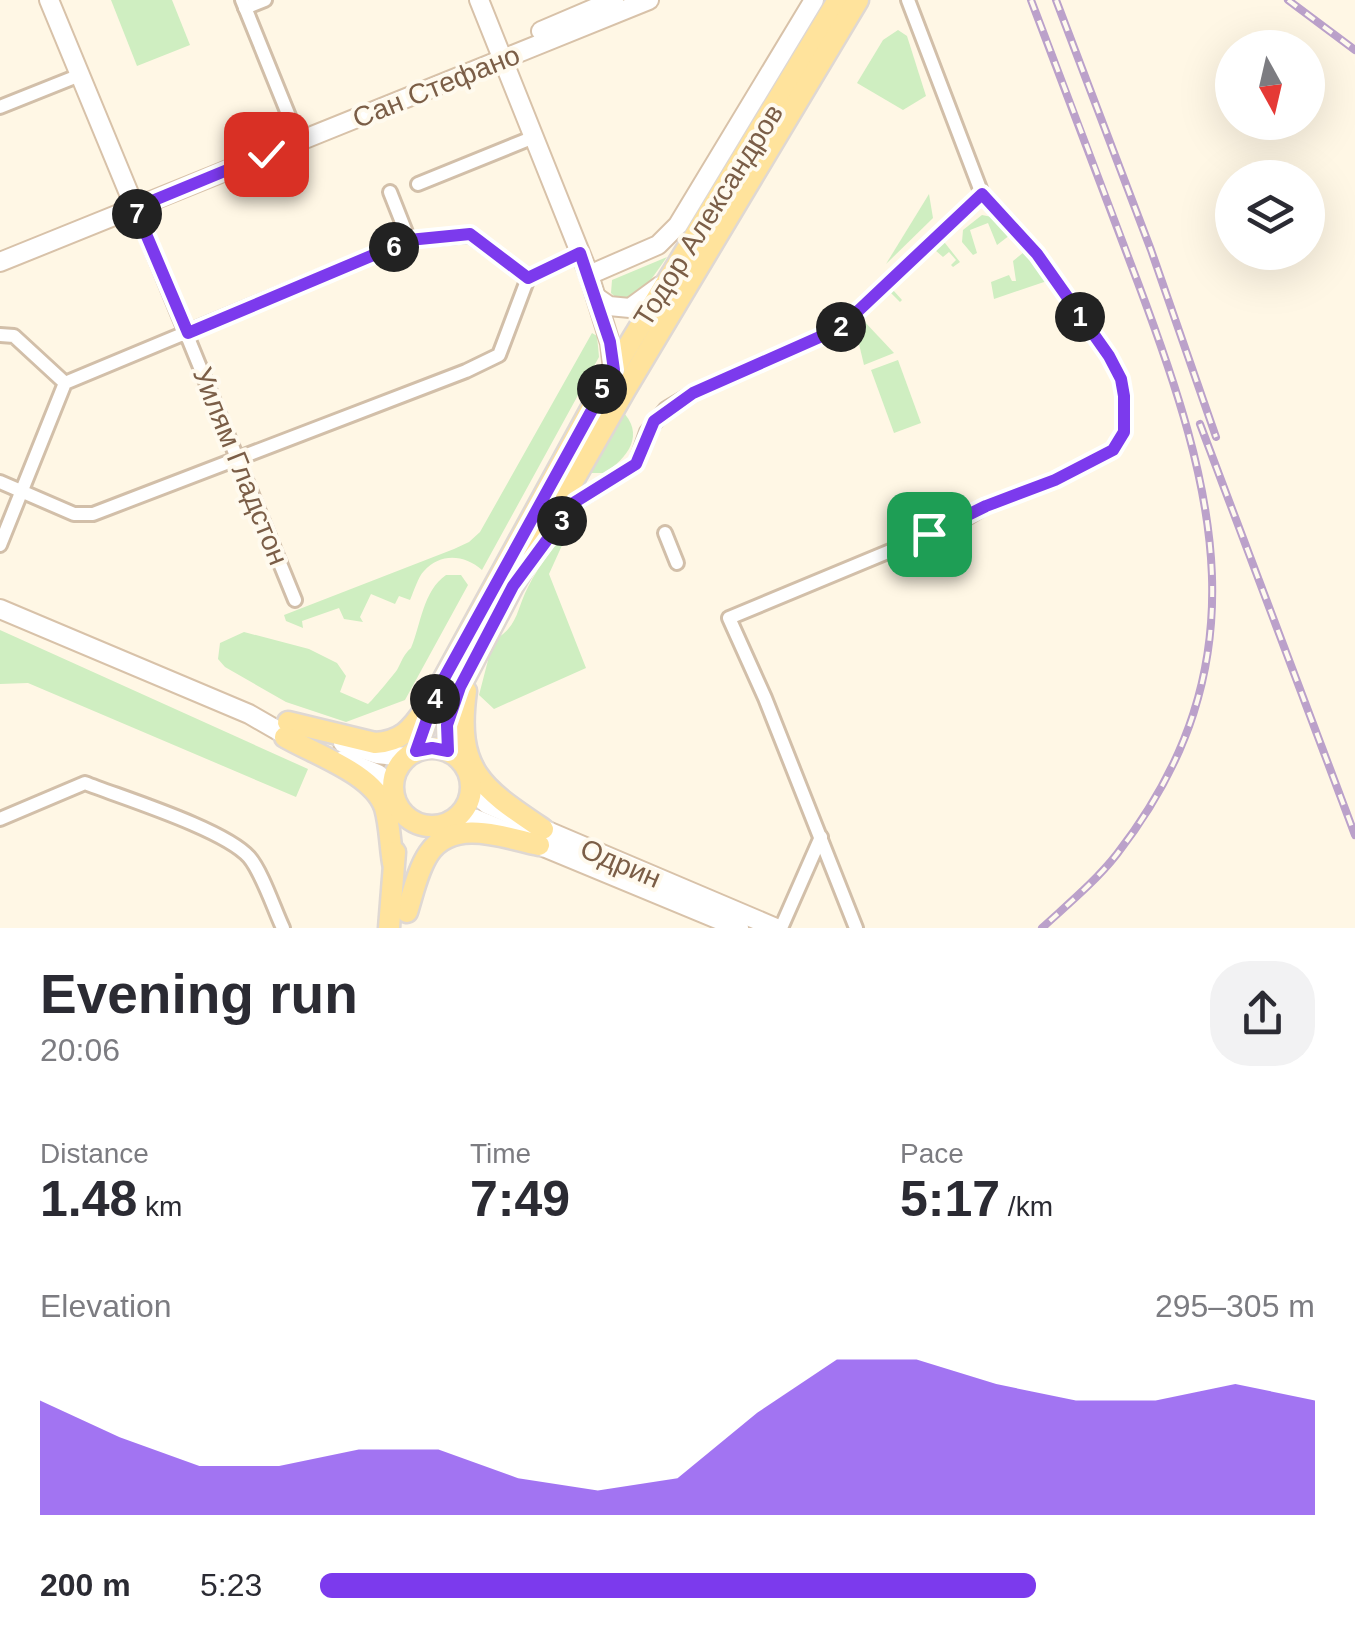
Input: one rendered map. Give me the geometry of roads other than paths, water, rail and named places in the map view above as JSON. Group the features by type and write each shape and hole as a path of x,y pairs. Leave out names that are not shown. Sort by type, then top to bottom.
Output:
{"main road":[{"name":"Уилям Гладстон","path":"49,0 133,202"},
{"path":"479,0 580,253 610,342 614,370"},
{"name":"Сан Стефано","path":"0,250 133,202 502,54 614,0"},
{"name":"Сан Стефано","path":"0,262 295,131 649,0"},
{"path":"588,276 648,250 670,234 814,0"},
{"name":"Тодор Александров","path":"448,751 448,718 469,669 799,84 838,0"},
{"name":"Тодор Александров","path":"411,754 437,691 614,370 672,275 858,0"},
{"path":"596,297 609,306 630,308 644,301 672,275"},
{"path":"0,608 286,729 378,774 392,787 400,810 389,928"},
{"path":"469,669 462,734 483,786 541,837"},
{"path":"286,729 375,742 394,740 409,732 437,691"},
{"path":"286,729 363,750 411,754 432,748 448,751 466,767 471,790 458,816 428,830 417,855 406,920"},
{"path":"286,729 370,784 385,808 393,863"},
{"path":"392,787 396,771 411,754"},
{"name":"Одрин","path":"471,790 541,837 607,873 738,928"},
{"path":"400,810 416,823 435,826"},
{"name":"Одрин","path":"458,816 541,837 632,867 778,928"},
{"path":"406,920 424,862 430,851 447,838 476,832 541,837"},
{"path":"607,873 632,867"}],"street":[{"path":"265,0 243,4 295,131"},
{"path":"856,928 729,618 1055,480 1113,450 1124,432 1126,418 1121,379 1109,356 1037,254 982,194 908,2"},
{"path":"0,107 80,75"},
{"path":"418,184 534,137"},
{"path":"390,192 409,240"},
{"path":"513,586 575,502 636,464 647,432 666,409 693,393 840,328 982,194"},
{"name":"Уилям Гладстон","path":"133,202 295,600"},
{"path":"0,545 65,384 409,240 470,234 528,278"},
{"path":"0,482 74,514 93,514 466,371 498,355 528,278 580,253"},
{"path":"0,335 14,336 65,384"},
{"path":"665,533 678,564"},
{"path":"0,819 85,783 152,807 250,857 283,928"},
{"path":"778,928 821,838"}],"railway":[{"path":"1031,0 1165,359 1188,432 1204,503 1212,574 1209,643 1194,713 1164,783 1109,864 1042,928"},
{"path":"1056,0 1151,250 1216,437"},
{"path":"1288,0 1355,50"},
{"path":"1200,424 1355,835"}]}
